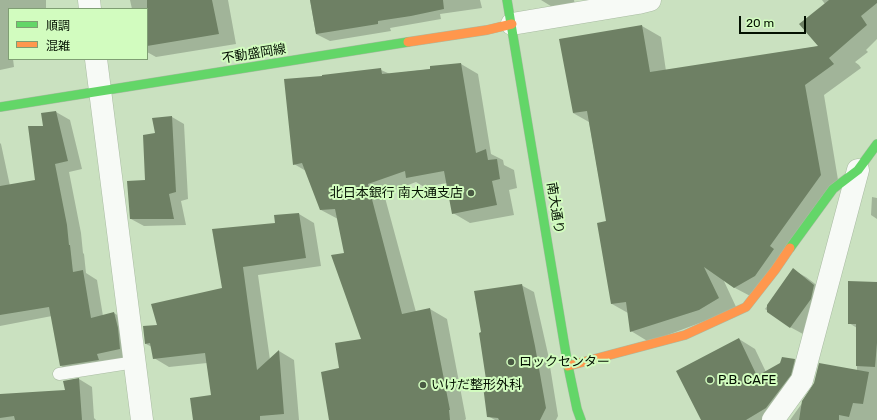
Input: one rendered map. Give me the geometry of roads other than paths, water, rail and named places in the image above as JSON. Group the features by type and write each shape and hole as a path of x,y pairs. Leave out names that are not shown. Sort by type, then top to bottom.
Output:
{"main road":[{"name":"南大通り","path":"507,0 568,366 577,409 581,420"},
{"name":"不動盛岡線","path":"0,107 479,31 512,24"},
{"path":"568,366 685,335 746,307 775,270 833,189 858,170 877,144"}],"street":[{"path":"512,24 642,1"},
{"path":"96,60 142,420"},
{"path":"773,420 802,380 858,170"}],"lane":[{"path":"59,374 135,362"}],"place":[{"name":"北日本銀行 南大通支店","path":"471,193"},
{"name":"ロックセンター","path":"511,362"},
{"name":"P.B. CAFE","path":"710,380"},
{"name":"いけだ整形外科","path":"423,385"}]}
